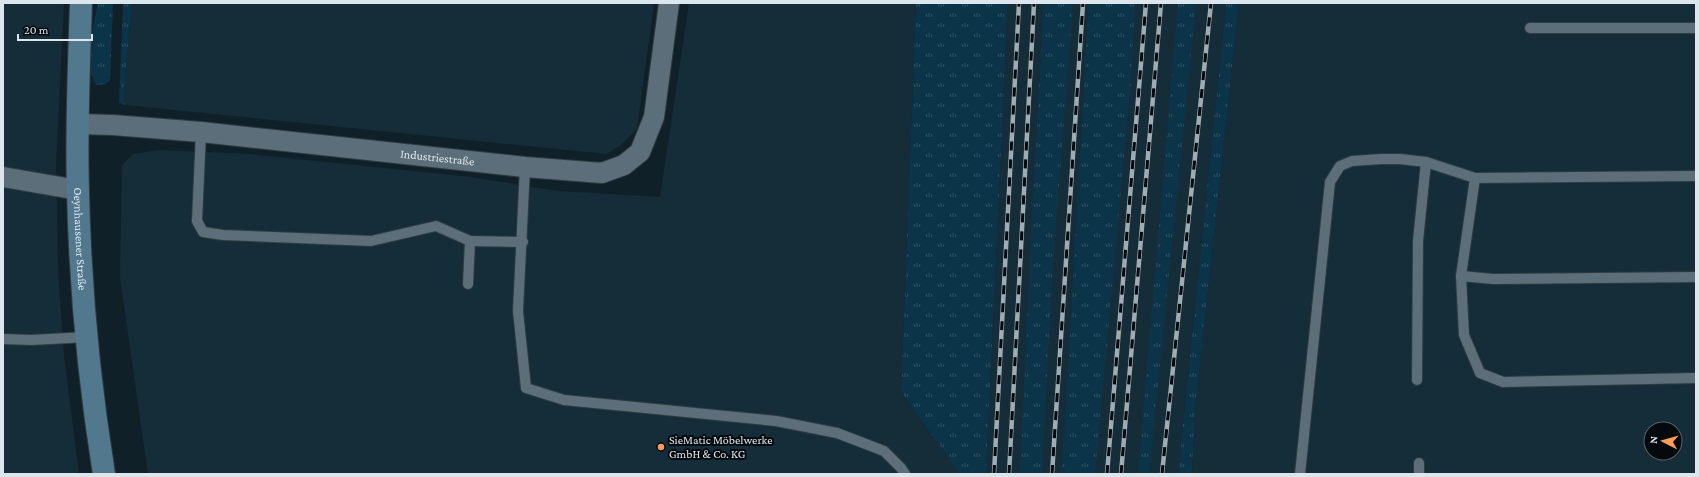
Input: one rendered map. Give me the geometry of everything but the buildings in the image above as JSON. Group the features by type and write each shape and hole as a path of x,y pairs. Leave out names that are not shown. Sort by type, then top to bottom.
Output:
{"main road":[{"name":"Oeynhausener Straße","path":"81,3 78,190 87,337 96,422 104,474"}],"street":[{"name":"Industriestraße","path":"78,124 114,125 201,132 525,167 602,173 624,165 640,152 654,117 669,3"},
{"path":"3,177 78,190"}],"lane":[{"path":"1530,28 1696,28"},
{"path":"201,132 197,221 203,232 223,235 371,240 436,226 470,241 522,242"},
{"path":"1300,474 1330,182 1340,166 1352,161 1400,159 1426,162 1475,178 1696,176"},
{"path":"1417,380 1418,241 1426,162"},
{"path":"525,167 518,311 526,388 564,400 776,421 837,433 884,451 902,468 905,474"},
{"path":"1475,178 1461,276 1464,335 1480,373 1503,382 1696,378"},
{"path":"468,284 470,241"},
{"path":"1461,276 1493,279 1696,277"},
{"path":"3,339 31,340 87,337"},
{"path":"1419,463 1419,474"}],"shaded area":[{"path":"3,3 64,3 56,165 58,272 64,356 79,474 3,474"},
{"path":"132,3 654,3 637,129 622,144 607,154 125,105 124,89"},
{"path":"689,3 916,3 901,392 960,474 148,474 120,277 122,165 133,154 159,150 249,154 471,177 558,191 660,197"},
{"path":"1008,3 1226,3 1178,474 986,474"},
{"path":"1239,3 1696,3 1696,474 1192,474 1195,411"}],"green space":[{"path":"98,3 113,3 110,80 106,84 96,85 91,73 92,32"},
{"path":"123,3 132,3 124,89 125,105 119,103"},
{"path":"916,3 1008,3 986,474 960,474 901,392"},
{"path":"1044,3 1073,3 1052,278 1042,474 1020,474 1034,177"},
{"path":"1089,3 1135,3 1131,81 1095,474 1062,474"},
{"path":"1178,3 1196,3 1149,474 1138,474"},
{"path":"1226,3 1239,3 1195,411 1192,474 1178,474"}],"railway":[{"path":"994,474 1019,3"},
{"path":"1009,474 1034,3"},
{"path":"1052,474 1083,3"},
{"path":"1107,474 1146,3"},
{"path":"1121,474 1161,3"},
{"path":"1162,474 1211,3"}],"place":[{"name":"SieMatic Möbelwerke GmbH & Co. KG","path":"661,447"}]}
